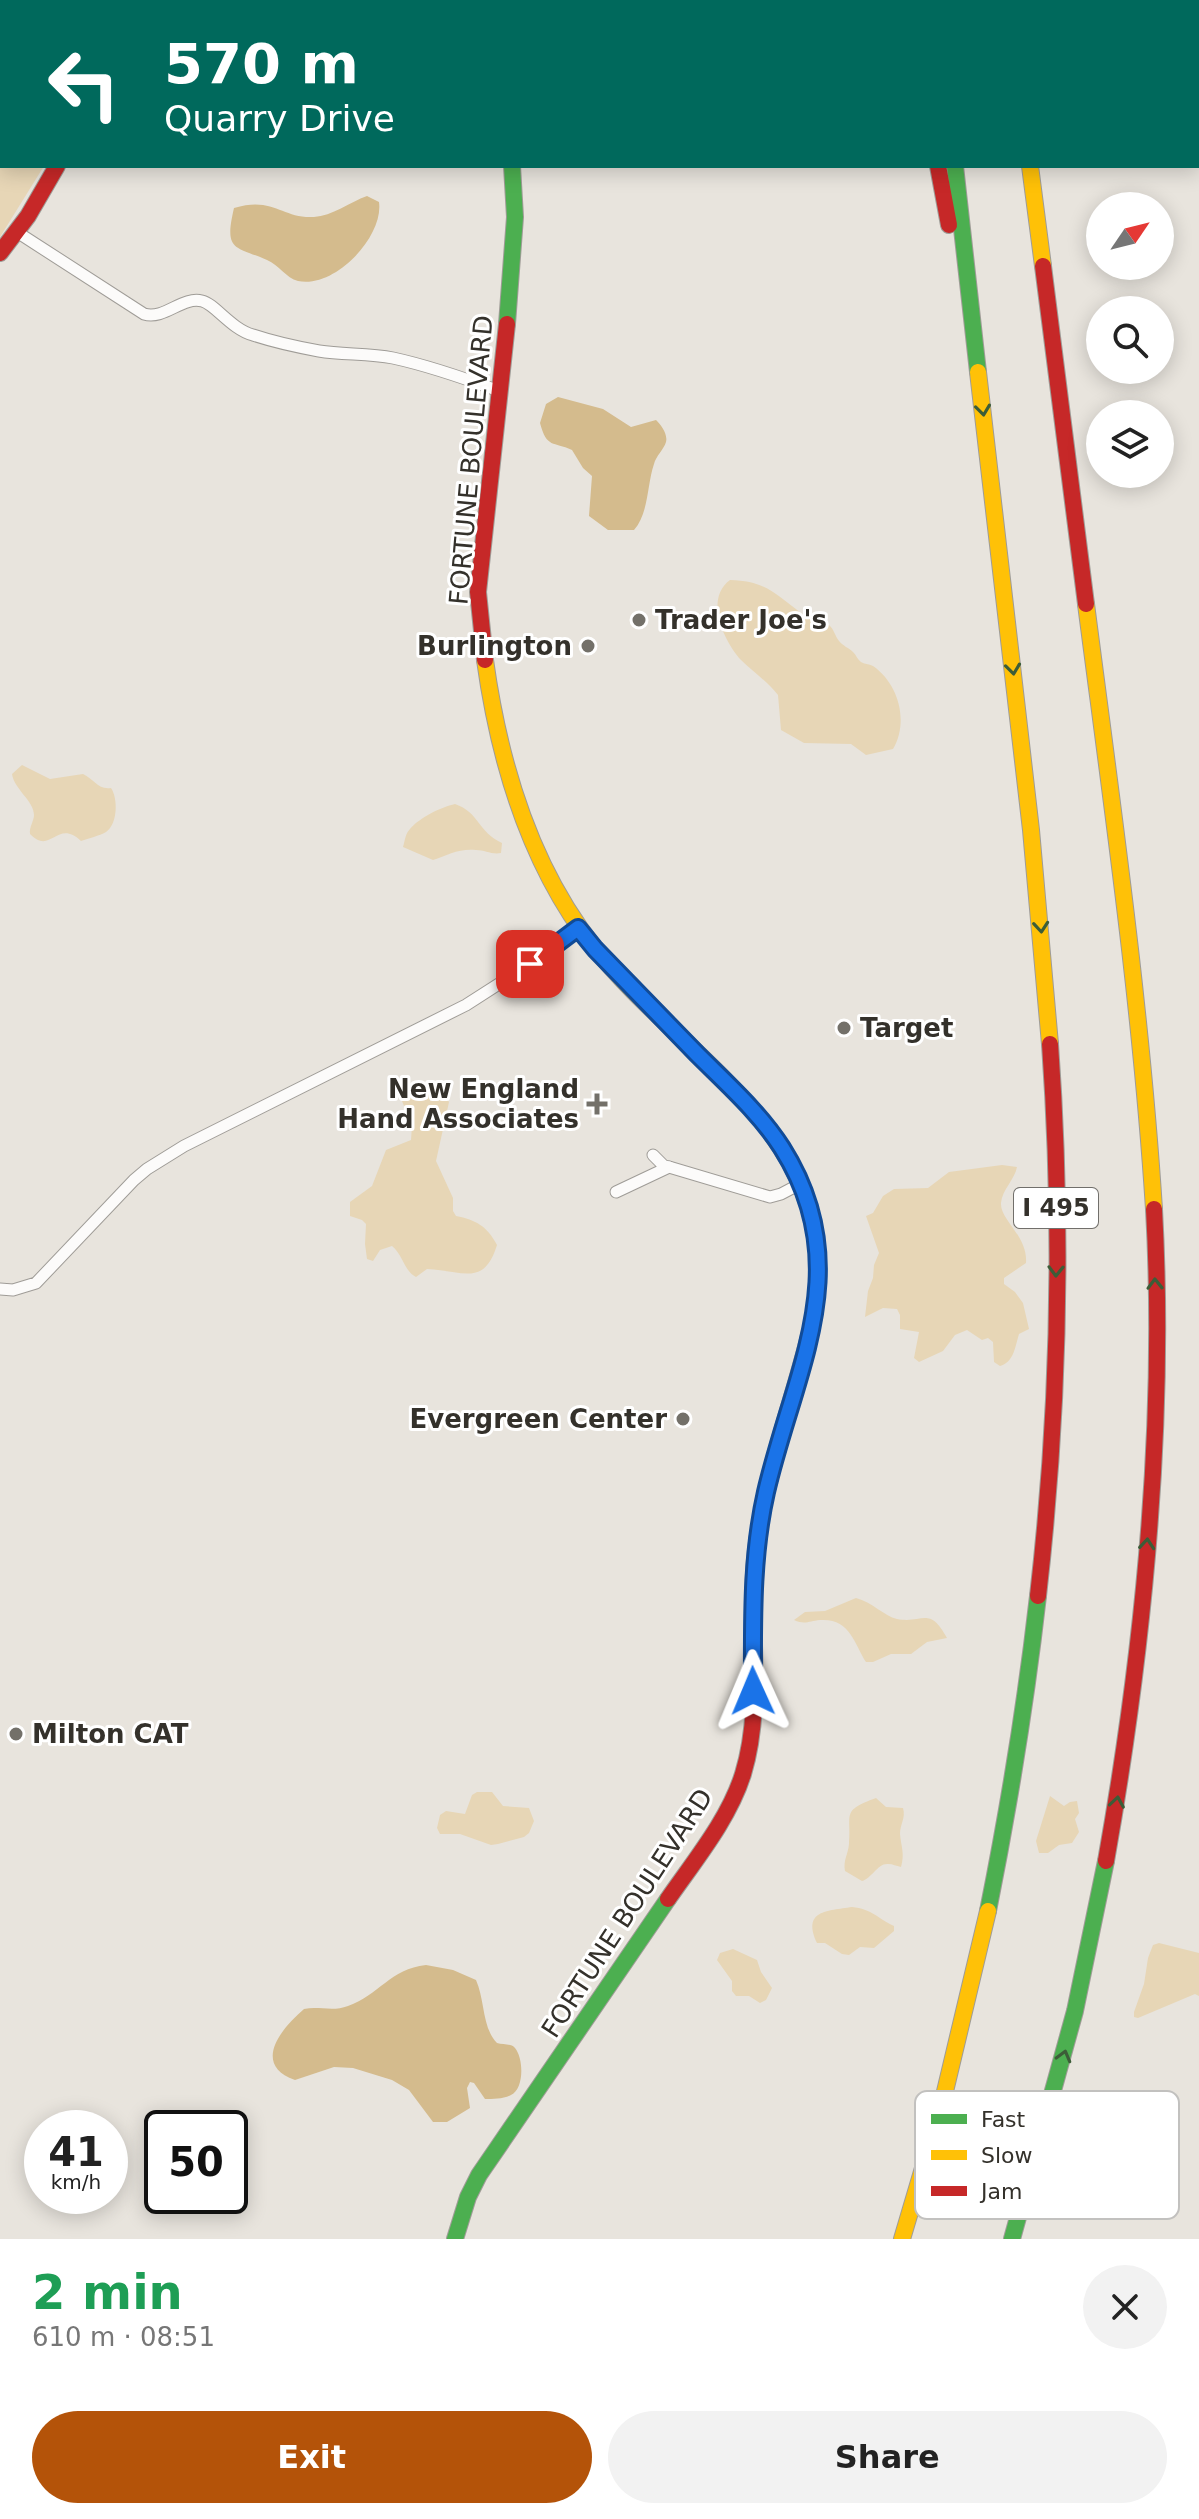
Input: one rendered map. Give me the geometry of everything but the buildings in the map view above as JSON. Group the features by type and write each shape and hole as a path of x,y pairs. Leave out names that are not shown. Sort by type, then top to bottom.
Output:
{"main road":[{"path":"0,253 17,232 56,168"},
{"name":"FORTUNE BOULEVARD","path":"455,2239 468,2197 479,2175 711,1836 743,1775 751,1742 753,1600 759,1531 766,1492 814,1320 819,1288 819,1256 814,1222 800,1184 780,1145 761,1120 578,928 537,853 521,812 500,739 480,626 478,592 512,277 515,217 512,168"},
{"path":"938,168 979,376"},
{"name":"I 495","path":"945,2091 1009,1801 1022,1724 1050,1453 1057,1227 1055,1122 1048,1018 1026,779 955,168"},
{"path":"1030,168 1145,1067 1155,1267 1156,1385 1140,1625 1114,1823 1067,2046 1054,2091"},
{"name":"I 495","path":"902,2239 915,2194"},
{"path":"1012,2239 1018,2219"}],"street":[{"path":"17,232 148,316 201,300 229,324 250,335 319,351 391,358 437,369 499,391"},
{"path":"0,1289 27,1287 44,1277 147,1169 184,1146 466,1005 530,964 578,928"},
{"path":"653,1155 664,1166 770,1197 800,1184"},
{"path":"616,1192 669,1167"}],"shaded area":[{"path":"0,168 43,168 0,237"},
{"path":"367,196 379,202 374,230 354,257 327,277 298,281 271,262 239,249 231,240 234,208 268,206 294,215 314,217"},
{"path":"558,397 603,409 631,427 656,420 664,430 666,442 655,461 645,507 634,530 608,530 589,516 592,476 572,450 548,441 540,423 546,404"},
{"path":"730,580 761,586 804,615 826,623 862,663 873,666 882,674 895,693 901,716 893,749 866,755 851,744 804,743 781,730 778,695 741,660 728,642 719,620 718,598"},
{"path":"22,765 50,779 83,774 99,786 111,788 116,811 110,828 81,841 66,833 49,840 37,840 30,834 33,810 12,774"},
{"path":"455,804 469,812 502,843 501,853 464,850 433,860 403,847 407,833 414,825"},
{"path":"423,1087 443,1092 449,1102 436,1161 453,1198 453,1211 456,1216 480,1225 497,1245 492,1258 478,1272 470,1274 427,1269 416,1277 392,1246 380,1250 373,1261 367,1259 366,1224 350,1216 350,1202 372,1186 386,1150 411,1140 412,1126 402,1101 405,1096"},
{"path":"1002,1165 1017,1167 1001,1203 1005,1216 1023,1245 1026,1263 1004,1278 1004,1284 1023,1303 1029,1329 1019,1334 1011,1358 1000,1366 994,1362 993,1342 988,1338 982,1340 967,1330 955,1335 943,1351 919,1362 914,1358 919,1332 900,1329 897,1309 883,1308 865,1317 868,1291 879,1253 866,1216 873,1213 883,1196 894,1189 928,1188 949,1172"},
{"path":"856,1598 897,1619 930,1619 947,1638 927,1642 911,1654 891,1654 866,1662 845,1627 830,1620 794,1620 805,1612 825,1611"},
{"path":"492,1792 503,1806 529,1808 534,1821 529,1833 491,1845 460,1834 440,1834 437,1828 440,1815 446,1811 465,1814 472,1795"},
{"path":"1050,1796 1064,1806 1077,1801 1079,1813 1075,1819 1079,1832 1072,1843 1059,1845 1048,1853 1039,1853 1036,1841"},
{"path":"876,1798 886,1807 903,1808 900,1834 902,1862 901,1867 884,1864 862,1881 845,1871 850,1815 857,1806"},
{"path":"852,1907 874,1914 894,1926 894,1931 874,1948 860,1947 849,1955 825,1943 817,1943 813,1932 815,1918 826,1911"},
{"path":"1159,1943 1199,1953 1199,1996 1195,1994 1134,2017 1148,1958 1153,1945"},
{"path":"733,1949 757,1960 772,1988 766,2000 760,2003 749,1996 736,1996 732,1991 732,1981 717,1960 720,1953"},
{"path":"426,1965 453,1970 476,1980 492,2037 497,2043 513,2046 520,2059 520,2080 511,2095 485,2099 470,2082 467,2088 470,2108 447,2122 433,2122 409,2090 392,2080 353,2068 334,2067 295,2080 275,2065 273,2056 280,2036 304,2009 348,2006 403,1972"}],"traffic: fast":[{"path":"507,324 515,217 512,168"},
{"path":"955,168 978,372"},
{"path":"988,1911 1016,1754 1038,1596"},
{"path":"1053,2091 1075,2011 1106,1861"},
{"path":"455,2239 468,2197 479,2175 668,1899"},
{"path":"1012,2239 1018,2219"}],"traffic: slow":[{"path":"1030,168 1043,266"},
{"path":"978,372 1031,830 1050,1044"},
{"path":"1086,604 1134,981 1154,1209"},
{"path":"485,660 509,774 535,847 552,882 594,947 625,982 730,1085 761,1121 788,1160 807,1202 817,1250"},
{"path":"945,2091 988,1911"},
{"path":"902,2239 915,2195"}],"traffic: jam":[{"path":"0,253 28,216 56,168"},
{"path":"938,168 949,225"},
{"path":"1043,266 1086,604"},
{"path":"485,660 478,592 507,324"},
{"path":"1038,1596 1051,1458 1057,1320 1057,1182 1050,1044"},
{"path":"1106,1861 1131,1700 1149,1536 1157,1373 1154,1209"},
{"path":"668,1899 729,1807 750,1747 756,1550 773,1463 813,1320 817,1293 817,1250"}],"place":[{"name":"Trader Joe's","path":"639,620"},
{"name":"Burlington","path":"588,646"},
{"name":"Target","path":"844,1028"},
{"name":"New England Hand Associates","path":"597,1104"},
{"name":"Evergreen Center","path":"683,1419"},
{"name":"Milton CAT","path":"16,1734"}],"route":[{"path":"530,964 578,928 761,1120 791,1163 814,1222 819,1256 819,1288 814,1320 766,1492 754,1569 753,1691"}]}
